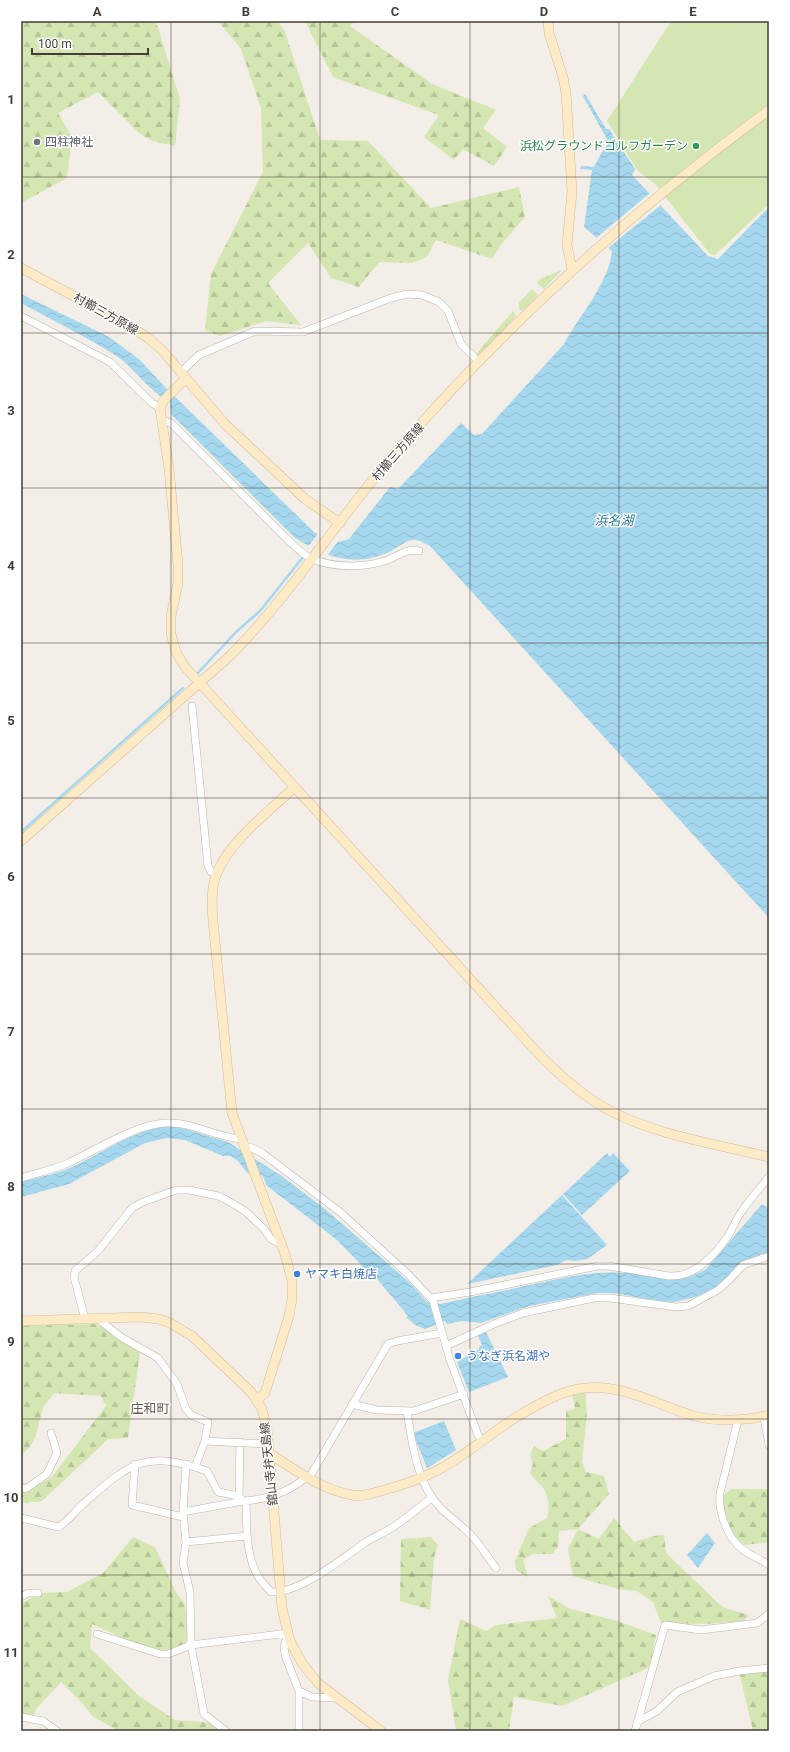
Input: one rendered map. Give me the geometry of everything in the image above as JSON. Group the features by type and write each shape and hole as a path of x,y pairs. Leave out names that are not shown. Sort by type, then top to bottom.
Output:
{"street":[{"path":"548,21 549,33 563,77 566,93 572,192 567,245 572,269"},
{"name":"村櫛三方原線","path":"21,268 142,333 157,345 182,378 221,420 311,504 340,523 397,450 479,362 572,269 657,198 769,110"},
{"path":"479,362 461,344 448,311 439,302 422,295 407,294 391,298 303,332 255,331 199,355 162,404 162,420 169,469 178,565 178,583 171,616 171,634 180,660 199,683 535,1050 577,1089 606,1109 648,1128 769,1157"},
{"path":"21,316 107,359 152,403 162,404"},
{"path":"162,420 171,423 288,540 303,553 335,564 358,566 381,562 410,550 419,551"},
{"path":"21,841 232,655 260,624 340,523"},
{"path":"192,706 208,866 211,872 217,874"},
{"path":"257,1400 265,1393 288,1316 292,1299 290,1272 282,1245 234,1120 231,1105 213,921 212,894 217,874 224,858 231,848 295,787"},
{"path":"21,1178 64,1165 135,1131 158,1123 183,1124 229,1138 262,1153 340,1212 410,1275 432,1299 446,1346 478,1435 482,1440"},
{"path":"432,1299 598,1266 609,1266 674,1276 689,1273 705,1262 728,1236 742,1211 769,1177"},
{"path":"85,1319 74,1277 75,1271 98,1251 132,1208 163,1193 182,1189 222,1197 245,1211 264,1229 271,1239 282,1245"},
{"path":"446,1346 494,1324 527,1312 594,1298 610,1298 684,1307 718,1290 742,1265 769,1256"},
{"name":"舘山寺弁天島線","path":"21,1321 146,1317 165,1321 187,1332 241,1382 257,1400 264,1416 281,1592 288,1633 298,1656 307,1670 318,1682 336,1698 381,1731"},
{"path":"97,1318 121,1337 158,1358 176,1384 186,1409 191,1415 208,1422 205,1441 195,1467"},
{"path":"135,1464 132,1505 183,1514 243,1499 272,1495 296,1486 307,1478 388,1344 442,1331"},
{"path":"205,1441 240,1442 268,1448 307,1478 330,1488 358,1495 369,1494 403,1485 422,1478 445,1466 516,1418 558,1395 585,1388 608,1388 628,1392 701,1417 738,1420 766,1416 769,1445"},
{"path":"352,1404 377,1410 420,1410 464,1394"},
{"path":"407,1411 412,1441 422,1478 432,1497 449,1517 471,1535 496,1568"},
{"path":"738,1420 720,1493 720,1510 733,1540 743,1550 769,1565"},
{"path":"21,1489 27,1488 48,1474 57,1453 51,1433"},
{"path":"240,1442 243,1499 250,1558 259,1579 271,1592 281,1592 298,1586 325,1571 366,1542 392,1528 432,1497"},
{"path":"21,1518 58,1527 63,1525 110,1480 135,1464 163,1460 186,1464 207,1471 218,1492 243,1499"},
{"path":"186,1464 183,1514 186,1542 183,1563 190,1592 191,1644 204,1714 226,1731"},
{"path":"186,1542 247,1536"},
{"path":"21,1597 28,1593 38,1593"},
{"path":"635,1731 665,1625 677,1628 701,1630 757,1623 769,1614"},
{"path":"97,1634 160,1654 168,1654 191,1644 288,1633 284,1648 286,1658 299,1691 299,1731"},
{"path":"637,1722 657,1711 677,1692 714,1676 739,1671 769,1668"},
{"path":"299,1691 312,1697 336,1698"},
{"path":"21,1717 44,1721 57,1731"}],"green space":[{"path":"21,21 156,21 180,99 175,146 152,141 139,133 98,92 58,113 72,137 67,178 21,203"},
{"path":"218,21 278,21 285,32 320,140 368,141 431,208 519,187 525,217 503,242 492,259 436,240 427,257 412,263 379,262 359,287 331,278 308,243 268,283 301,325 266,321 220,336 205,330 211,274 263,172 261,108 241,49"},
{"path":"305,21 355,21 350,26 432,84 496,110 483,128 507,147 494,166 463,149 454,160 424,137 439,115 333,77"},
{"name":"浜松グラウンドゴルフガーデン","path":"671,21 769,21 769,204 715,255 710,254 656,185 638,171 607,121"},
{"path":"562,270 544,289 537,283 540,279"},
{"path":"532,289 538,295 523,310 520,310 519,303"},
{"path":"513,311 516,316 479,355 476,354"},
{"path":"96,1324 140,1352 128,1438 108,1439 42,1501 21,1503 21,1493 51,1478 106,1406 101,1396 54,1393 44,1407 31,1446 21,1454 21,1326"},
{"path":"585,1390 587,1413 582,1462 586,1472 604,1476 609,1494 578,1529 559,1531 558,1547 552,1554 533,1554 523,1560 528,1577 516,1570 515,1561 529,1528 547,1518 548,1513 547,1495 530,1473 533,1464 530,1455 534,1446 543,1451 566,1439 566,1411 575,1409 572,1393"},
{"path":"732,1489 769,1489 769,1542 745,1545 727,1530 722,1496"},
{"path":"614,1518 634,1542 658,1535 664,1535 666,1553 719,1604 725,1608 749,1615 744,1621 705,1624 661,1623 653,1602 637,1591 618,1589 573,1576 568,1549 578,1529 599,1539"},
{"path":"133,1537 155,1547 176,1592 185,1604 188,1636 184,1647 168,1654 151,1651 92,1624 90,1648 139,1696 175,1720 214,1723 226,1731 118,1731 92,1716 83,1704 61,1682 37,1708 34,1715 21,1713 21,1604 38,1593 67,1592 103,1573"},
{"path":"431,1537 438,1545 434,1558 430,1610 400,1601 401,1539"},
{"path":"548,1596 568,1608 617,1621 656,1635 650,1667 562,1706 514,1697 509,1731 456,1731 448,1680 460,1619 486,1631 496,1625 557,1618"},
{"path":"769,1666 769,1731 753,1731 739,1671"}],"water":[{"name":"浜名湖","path":"585,94 606,129 609,129 635,169 632,175 708,256 718,259 769,207 769,918 429,545 418,540 410,540 389,552 376,557 352,560 329,555 295,538 171,414 170,402 148,386 129,366 115,355 92,341 21,303 21,294 109,337 140,360 165,387 315,533 338,542 349,539 390,487 398,489 461,423 474,435 482,434 564,344 599,287 610,263 612,251 584,227 592,170 580,169 581,166 594,167 609,143 583,96"},
{"path":"169,1126 182,1128 228,1142 283,1177 325,1209 384,1260 409,1282 427,1302 440,1304 561,1278 588,1274 615,1272 677,1279 686,1278 706,1269 762,1204 769,1209 769,1252 741,1262 723,1281 708,1292 692,1298 674,1302 657,1301 614,1293 597,1293 529,1306 481,1323 462,1321 447,1324 445,1321 425,1329 415,1325 406,1317 408,1316 377,1279 375,1279 337,1240 266,1185 263,1176 247,1173 238,1161 230,1156 223,1156 185,1140 167,1138 145,1143 69,1184 21,1197 21,1182 65,1170 142,1132"},
{"path":"607,1153 610,1157 613,1153 630,1171 582,1215 563,1194"},
{"path":"562,1195 607,1245 587,1259 576,1261 566,1260 557,1265 467,1284"},
{"path":"486,1332 508,1377 469,1392 457,1362 479,1349 482,1345 478,1336"},
{"path":"444,1421 456,1450 427,1468 413,1433"},
{"path":"707,1533 715,1543 698,1568 687,1555"}],"pier":[{"path":"651,192 662,204 607,249 595,239"},
{"path":"320,531 338,540 340,539 326,557 307,548"}],"waterway":[{"path":"197,674 236,632 260,611 303,557"},
{"path":"21,832 183,688"},
{"path":"654,1278 667,1279"}],"place":[{"name":"四柱神社","path":"37,142"},
{"name":"浜松グラウンドゴルフガーデン","path":"696,146"},
{"name":"ヤマキ白焼店","path":"297,1274"},
{"name":"うなぎ浜名湖や","path":"458,1356"}],"district":[{"name":"庄和町","path":"150,1408"}]}
